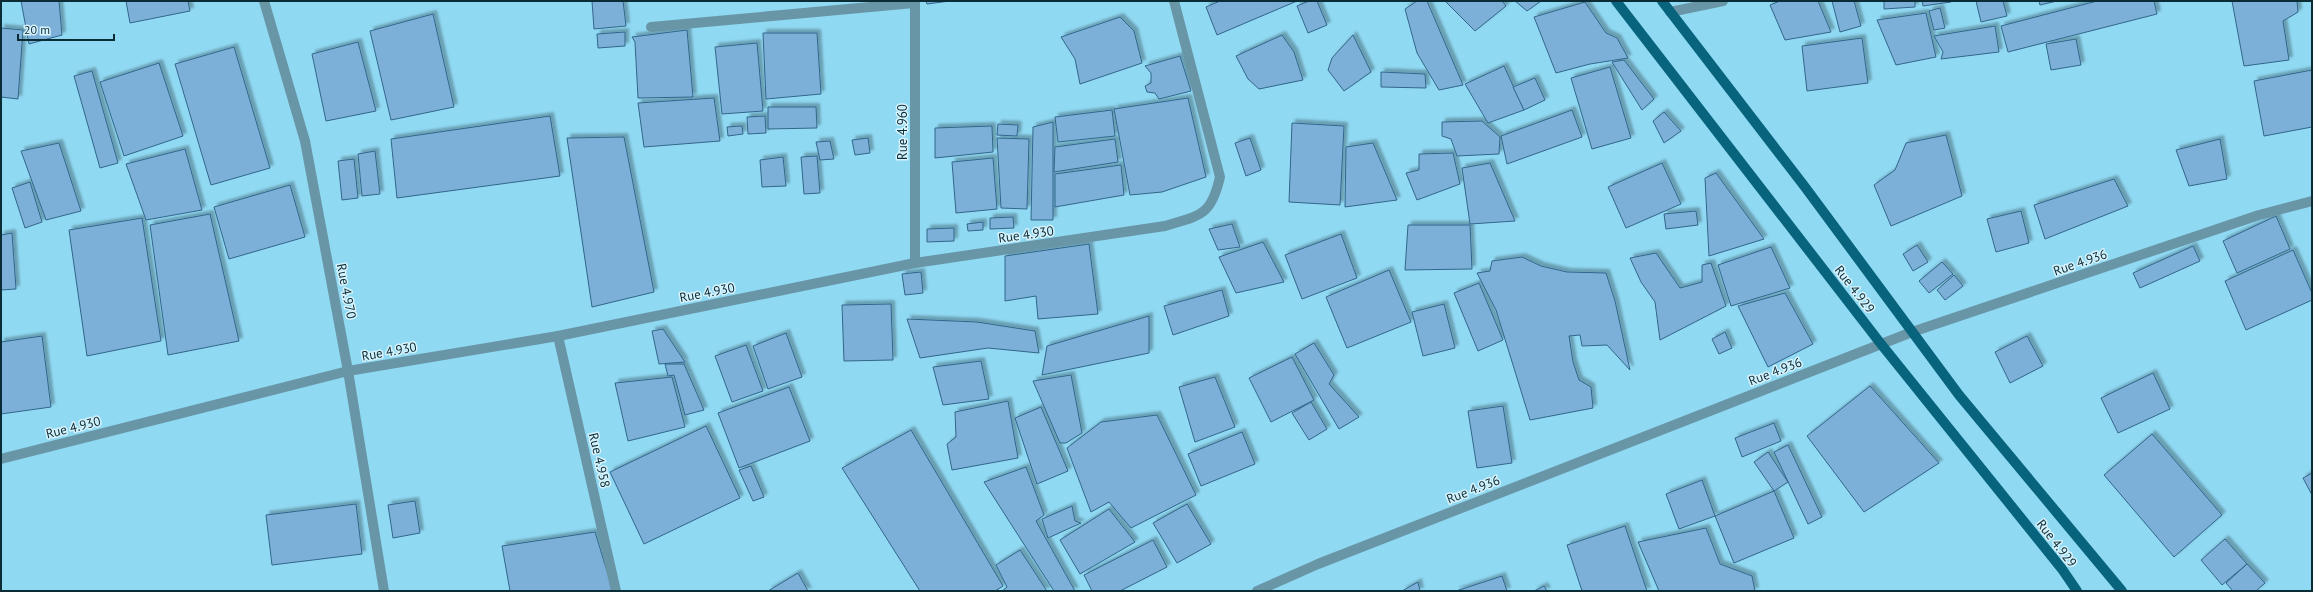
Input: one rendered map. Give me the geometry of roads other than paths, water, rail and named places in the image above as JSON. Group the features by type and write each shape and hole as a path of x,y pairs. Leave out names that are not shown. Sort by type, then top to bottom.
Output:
{"main road":[{"name":"Rue 4.929","path":"1616,1 1881,344 2062,569 2077,591"},
{"name":"Rue 4.929","path":"1662,1 1805,187 1959,394 2122,591"}],"street":[{"name":"Rue 4.970","path":"264,1 305,141 348,371 384,591"},
{"name":"Rue 4.930","path":"1,459 348,371 558,336 915,263 1165,226 1202,215 1215,198 1220,177 1174,1"},
{"path":"1670,12 1723,1"},
{"name":"Rue 4.960","path":"914,2 915,263"},
{"path":"651,27 914,2"},
{"name":"Rue 4.936","path":"1257,591 1318,564 1912,332 2259,216 2312,201"},
{"name":"Rue 4.958","path":"558,336 616,591"}]}
